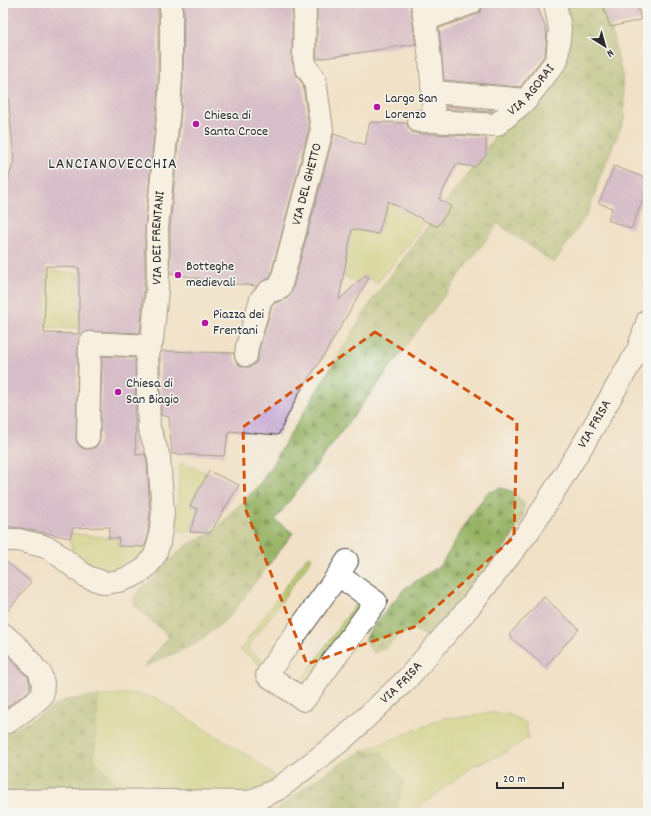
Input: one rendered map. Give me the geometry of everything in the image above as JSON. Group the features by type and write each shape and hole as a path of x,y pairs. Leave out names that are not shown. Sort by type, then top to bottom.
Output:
{"street":[{"name":"VIA DEI FRENTANI","path":"3,540 18,540 51,549 87,577 106,583 119,581 133,576 143,570 155,555 163,513 159,457 149,428 148,350 152,341 157,290 158,215 170,77 171,3"},
{"name":"VIA DEL GHETTO","path":"246,354 261,299 268,292 280,288 322,130 315,80 306,68 304,58 305,3"},
{"path":"471,3 424,12 434,92 526,100"},
{"name":"VIA AGORAI","path":"434,92 426,121 496,124 526,100 557,60 560,29 555,3"},
{"name":"VIA FRISA","path":"3,802 89,800 250,802 278,789 342,740 406,680 471,605 531,528 584,443 638,350 648,320"},
{"path":"88,437 90,343 148,350"},
{"path":"343,568 376,602 304,700 267,675 343,568"},
{"path":"3,634 21,650 37,669 43,682 42,696 8,722"}],"highlighted area":[{"path":"375,332 517,422 514,537 414,627 307,664 245,508 243,427"}],"green space":[{"path":"566,3 602,3 611,30 622,74 625,118 601,174 588,213 554,263 497,223 493,231 275,520 293,533 228,618 197,643 144,667 169,637 135,606 133,599 140,589 152,580 185,546 210,534 260,484 373,299 567,41"},
{"path":"388,202 424,224 377,284 366,275 357,283 342,275 352,229 378,234"},
{"path":"46,270 77,273 77,310 89,311 91,329 45,327"},
{"path":"180,463 208,473 190,505 198,509 190,532 176,530"},
{"path":"502,488 514,492 524,504 523,518 510,540 430,640 421,633 412,629 398,637 385,648 374,653 365,642 370,630 404,589 441,565 470,517 487,493"},
{"path":"71,533 119,538 118,546 150,547 144,556 130,566 122,570 107,571 91,566 77,556 72,549 70,542"},
{"path":"308,556 312,558 247,649 298,685 363,594 372,600 304,696 240,650"},
{"path":"134,693 158,699 250,757 280,780 260,788 237,794 125,794 94,759 98,696"},
{"path":"98,696 94,759 125,794 3,794 3,736 66,700"},
{"path":"492,712 511,715 526,723 528,738 503,754 473,766 412,813 395,813 403,781 382,753 361,752 444,718 465,717"},
{"path":"361,752 382,753 403,781 395,813 186,813 275,811 301,790 336,766"}],"building":[{"path":"3,3 158,3 157,107 145,226 145,274 140,333 90,331 85,332 80,336 78,343 76,437 77,443 82,448 94,448 99,443 102,356 135,358 136,455 145,454 147,460 150,513 147,540 144,547 118,546 119,538 108,538 110,527 73,528 70,538 21,528 3,526 3,196 14,161 5,60 3,60","holes":["46,266 79,268 79,334 44,333"]},
{"path":"184,3 292,3 292,61 296,74 303,85 309,129 270,278 264,280 257,286 215,282 170,273 170,228 183,78"},
{"path":"317,3 410,3 416,44 317,59"},
{"path":"483,3 536,3 547,32 545,55 520,87 444,80 439,28 476,15 481,11"},
{"path":"602,3 637,3 641,20 610,27"},
{"path":"446,106 493,110 492,112 446,109"},
{"path":"370,122 407,123 408,128 412,132 419,134 486,137 486,155 475,167 456,164 439,199 451,207 437,227 388,201 378,234 352,229 339,300 365,275 369,278 324,355 299,393 278,435 229,431 224,456 172,454 169,417 161,415 161,351 234,353 235,360 239,365 250,367 256,363 272,306 275,303 289,297 292,291 334,134 365,145"},
{"path":"614,166 648,179 648,188 631,229 608,220 612,208 599,203"},
{"path":"209,471 239,485 210,533 190,532 198,509 190,506"},
{"path":"3,559 31,582 3,617"},
{"path":"544,597 579,629 545,667 509,635"},
{"path":"3,651 12,659 23,673 28,676 30,690 3,710"}],"place":[{"name":"Largo San Lorenzo","path":"377,107"},
{"name":"Chiesa di Santa Croce","path":"196,124"},
{"name":"Botteghe medievali","path":"178,275"},
{"name":"Piazza dei Frentani","path":"205,323"},
{"name":"Chiesa di San Biagio","path":"118,392"}],"district":[{"name":"LANCIANOVECCHIA","path":"113,164"}]}
